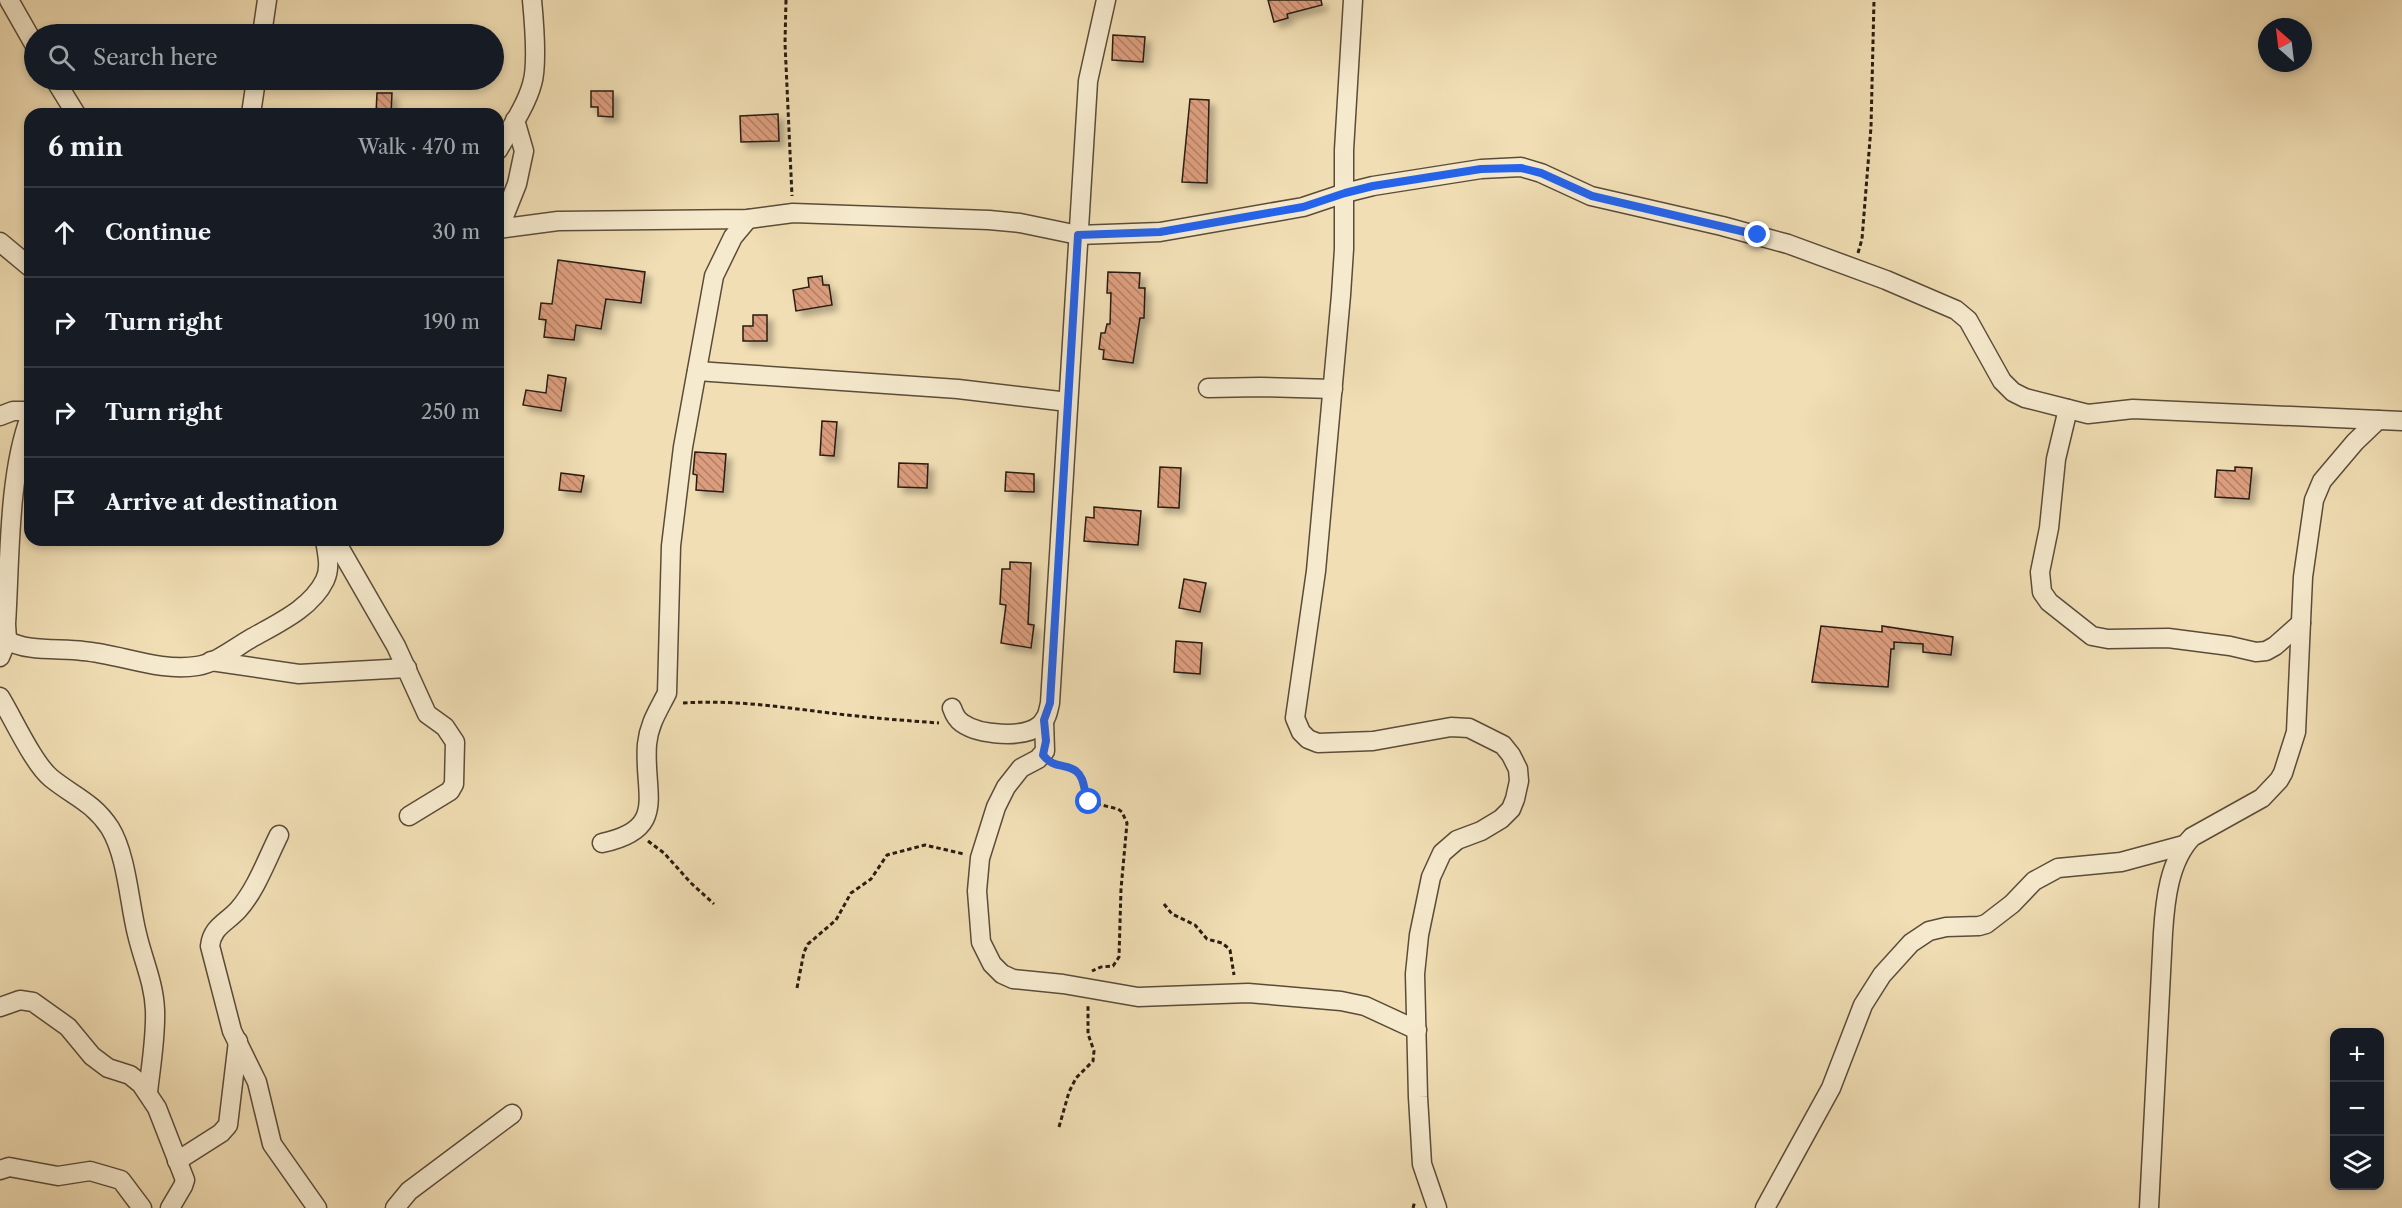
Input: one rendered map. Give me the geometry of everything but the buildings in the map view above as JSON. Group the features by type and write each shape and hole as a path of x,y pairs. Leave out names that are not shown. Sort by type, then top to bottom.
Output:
{"street":[{"path":"9,0 24,26"},
{"path":"263,24 267,0"},
{"path":"504,139 533,82 535,31 532,0"},
{"path":"1106,0 1088,81 1050,703 1044,720 1046,741 1043,755 1021,768 1006,787 996,807 980,858 977,891 981,942 992,964 1002,974 1013,979 1138,997 1248,993 1317,998 1365,1006 1417,1030"},
{"path":"1353,0 1344,150 1344,249 1333,389 1316,571 1295,718 1300,732 1308,739 1318,743 1333,744 1393,739 1450,727 1469,728 1503,745 1518,769 1519,781 1511,809 1494,825 1457,840 1449,846 1436,864 1419,935 1416,957 1418,1097 1422,1164 1437,1208"},
{"path":"61,90 72,108"},
{"path":"252,108 254,90"},
{"path":"504,215 517,184 524,151 515,120"},
{"path":"504,228 558,221 748,219 793,213 989,220 1020,223 1078,235 1160,232 1303,207 1345,193 1481,169 1521,168 1541,173 1592,196 1758,235 1812,252 1886,280 1964,315 1974,329 1995,371 2008,388 2025,398 2092,415 2133,410 2402,421"},
{"path":"602,843 636,831 647,815 649,796 647,747 652,720 667,693 671,546 677,488 714,276 733,237 748,219"},
{"path":"0,242 24,262"},
{"path":"697,371 958,390 1068,402"},
{"path":"1208,388 1333,389"},
{"path":"2068,409 2056,459 2049,528 2040,572 2043,592 2049,602 2092,636 2108,639 2168,638 2230,646 2256,652 2266,651 2275,646 2301,623"},
{"path":"0,416 13,411 24,411"},
{"path":"2149,1208 2165,902 2177,860 2184,845 2192,837 2262,798 2279,780 2296,732 2303,577 2314,500 2322,481 2355,442 2378,420"},
{"path":"24,434 14,502 4,649 22,647 101,652 157,664 186,666 211,661 284,620 317,593 326,579 329,564 326,546"},
{"path":"338,546 407,668 427,714 450,732 455,742 454,784 450,791 409,816"},
{"path":"211,661 298,674 407,668"},
{"path":"0,697 41,766 51,778 79,796 97,812 110,830 121,855 155,1008 148,1092"},
{"path":"952,708 956,718 965,725 989,732 1020,734 1035,729 1044,720"},
{"path":"279,835 245,901 237,911 215,929 211,937 212,960 232,1030 257,1082 272,1144 317,1208"},
{"path":"1765,1208 1831,1088 1863,1005 1882,975 1911,944 1929,931 1946,927 1986,924 2012,904 2034,882 2058,868 2121,862 2184,845"},
{"path":"0,1007 20,1000 33,1002 68,1027 92,1056 108,1068 130,1075 148,1092 157,1108 185,1180 170,1208"},
{"path":"177,1161 221,1133 228,1125 238,1041"},
{"path":"395,1208 409,1191 512,1114"},
{"path":"0,1170 9,1167 37,1174 58,1176 90,1171 121,1180 142,1208"}],"path":[{"path":"786,0 785,44 793,213"},
{"path":"1854,269 1862,239 1871,127 1874,0"},
{"path":"660,704 725,701 856,717 965,725"},
{"path":"1043,755 1051,764 1077,772 1081,777 1089,802 1118,809 1127,823 1120,889 1119,957 1113,966 1091,971 1086,981 1088,1034 1094,1051 1093,1060 1076,1078 1069,1092 1059,1126"},
{"path":"636,831 664,852 691,883 714,904"},
{"path":"797,987 804,952 808,944 836,920 851,893 871,879 887,855 925,845 980,858"},
{"path":"1164,904 1172,914 1195,925 1207,939 1222,943 1230,950 1236,979 1248,993"}],"route":[{"path":"1089,802 1081,777 1077,772 1051,764 1043,755 1046,741 1044,720 1050,703 1078,235 1160,232 1303,207 1373,186 1495,168 1526,168 1592,196 1758,235"}]}
